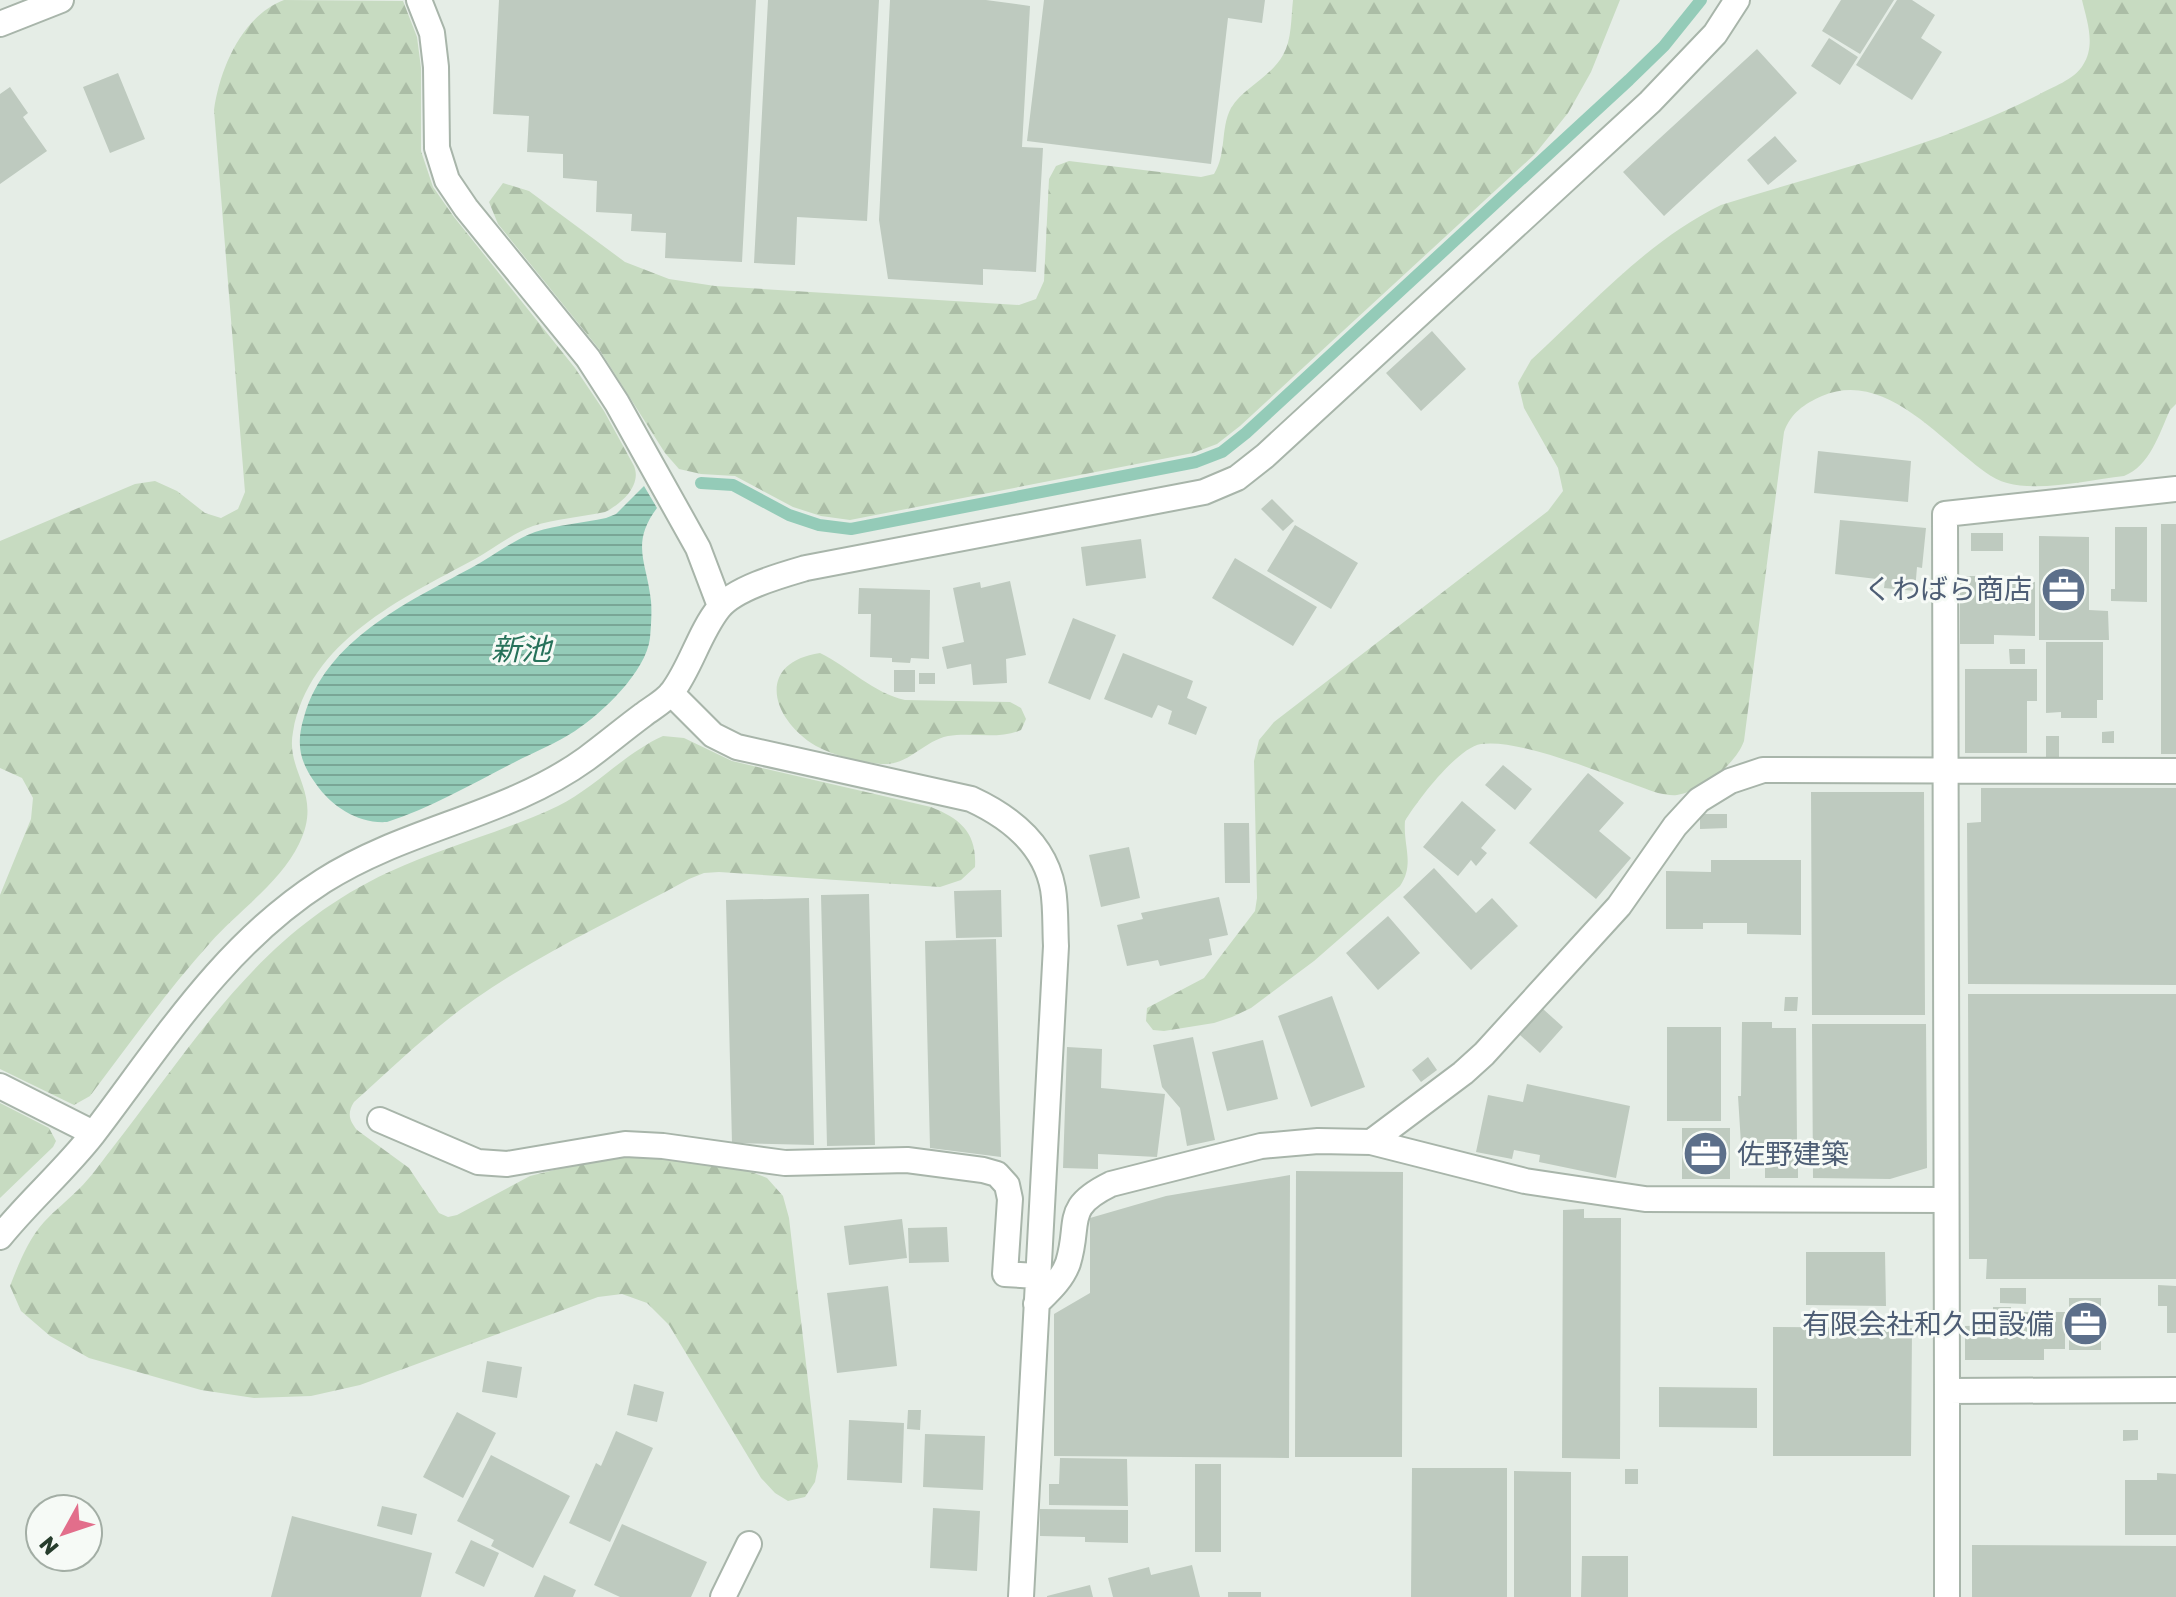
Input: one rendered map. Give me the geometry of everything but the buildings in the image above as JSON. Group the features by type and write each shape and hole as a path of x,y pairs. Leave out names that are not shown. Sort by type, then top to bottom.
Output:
{"street":[{"path":"0,24 61,0"},
{"path":"419,0 432,33 436,67 437,148 447,180 466,208 588,358 610,392 698,548 720,606"},
{"path":"0,1237 25,1206 64,1170 192,1001 231,955 275,916 324,880 377,851 551,782 585,760 671,693 720,606 761,582 806,568 1204,492 1237,478 1265,456 1650,102 1715,34 1737,0"},
{"path":"1947,1597 1945,514 2176,489"},
{"path":"671,693 713,735 737,747 971,799 999,813 1024,833 1042,858 1053,888 1056,946 1021,1597"},
{"path":"1371,1142 1484,1054 1619,906 1675,826 1699,800 1730,781 1763,770 2176,771"},
{"path":"0,1086 93,1133"},
{"path":"380,1120 478,1162 507,1164 625,1144 663,1146 785,1163 907,1160 983,1170 997,1174 1007,1185 1010,1199 1005,1274 1037,1276"},
{"path":"1036,1304 1055,1285 1068,1264 1077,1210 1091,1194 1184,1164 1261,1146 1318,1141 1371,1142 1525,1181 1645,1199 1946,1200"},
{"path":"1947,1391 2176,1390"},
{"path":"723,1597 749,1544"}],"green space":[{"path":"284,0 403,1 417,37 421,68 421,151 433,187 575,368 604,411 634,466 635,480 629,493 611,509 533,526 518,533 389,607 338,648 318,672 302,700 293,732 294,760 306,797 307,811 306,826 291,858 270,884 194,961 90,1096 74,1105 0,1069 0,895 31,819 33,798 22,778 0,768 0,541 135,484 155,481 177,491 205,513 221,518 238,509 245,492 214,110 222,77 236,45 256,18"},
{"path":"1293,0 1620,0 1591,72 1568,113 1535,154 1240,426 1217,444 1193,453 850,520 821,516 793,507 735,476 679,469 665,453 599,349 498,224 489,202 503,183 529,191 625,262 669,279 715,286 1019,305 1036,299 1044,281 1049,179 1056,166 1069,161 1201,177 1214,174 1221,158 1231,108 1272,70 1286,49"},
{"path":"2082,0 2176,0 2176,404 2141,465 2124,476 2081,482 2050,486 2007,483 1985,472 1918,417 1881,396 1842,390 1809,402 1794,414 1784,432 1744,741 1726,767 1697,788 1670,795 1520,747 1481,744 1471,748 1438,776 1405,821 1408,862 1400,886 1314,961 1251,1008 1214,1023 1153,1030 1146,1021 1147,1008 1204,978 1255,911 1254,761 1259,740 1274,722 1548,511 1563,491 1558,468 1524,408 1518,383 1531,360 1644,255 1721,205 1922,144 2000,113 2068,79 2083,65 2089,49"},
{"path":"820,653 893,697 905,700 1010,702 1021,708 1026,719 1021,730 1012,733 948,736 891,764 839,756 801,735 780,707 777,693 778,680 786,668 799,659"},
{"path":"663,736 684,738 732,761 931,807 959,822 965,829 973,845 975,867 961,880 940,887 704,873 553,951 475,999 354,1102 350,1116 357,1130 409,1168 439,1213 448,1217 530,1176 590,1161 626,1156 746,1170 767,1178 783,1196 789,1218 818,1466 815,1482 805,1497 788,1501 761,1478 669,1325 647,1303 622,1294 598,1297 360,1385 311,1396 254,1398 201,1390 89,1358 50,1336 21,1311 10,1286 24,1252 38,1229 91,1175 201,1031 265,959 302,926 343,897 410,863 558,806 636,751"},
{"path":"0,1103 49,1128 56,1141 0,1198"}],"water":[{"name":"新池","path":"644,486 657,508 644,532 642,543 651,601 650,638 647,651 632,678 610,703 561,740 436,802 387,822 356,817 330,800 306,767 300,735 315,690 330,666 349,645 395,610 519,539 535,532 616,514"}],"waterway":[{"path":"701,483 733,485 789,515 819,525 851,529 1196,462 1222,452 1629,80 1664,46 1701,0"}],"place":[{"name":"くわばら商店","path":"2063,589"},
{"name":"佐野建築","path":"1706,1154"},
{"name":"有限会社和久田設備","path":"2085,1324"}]}
